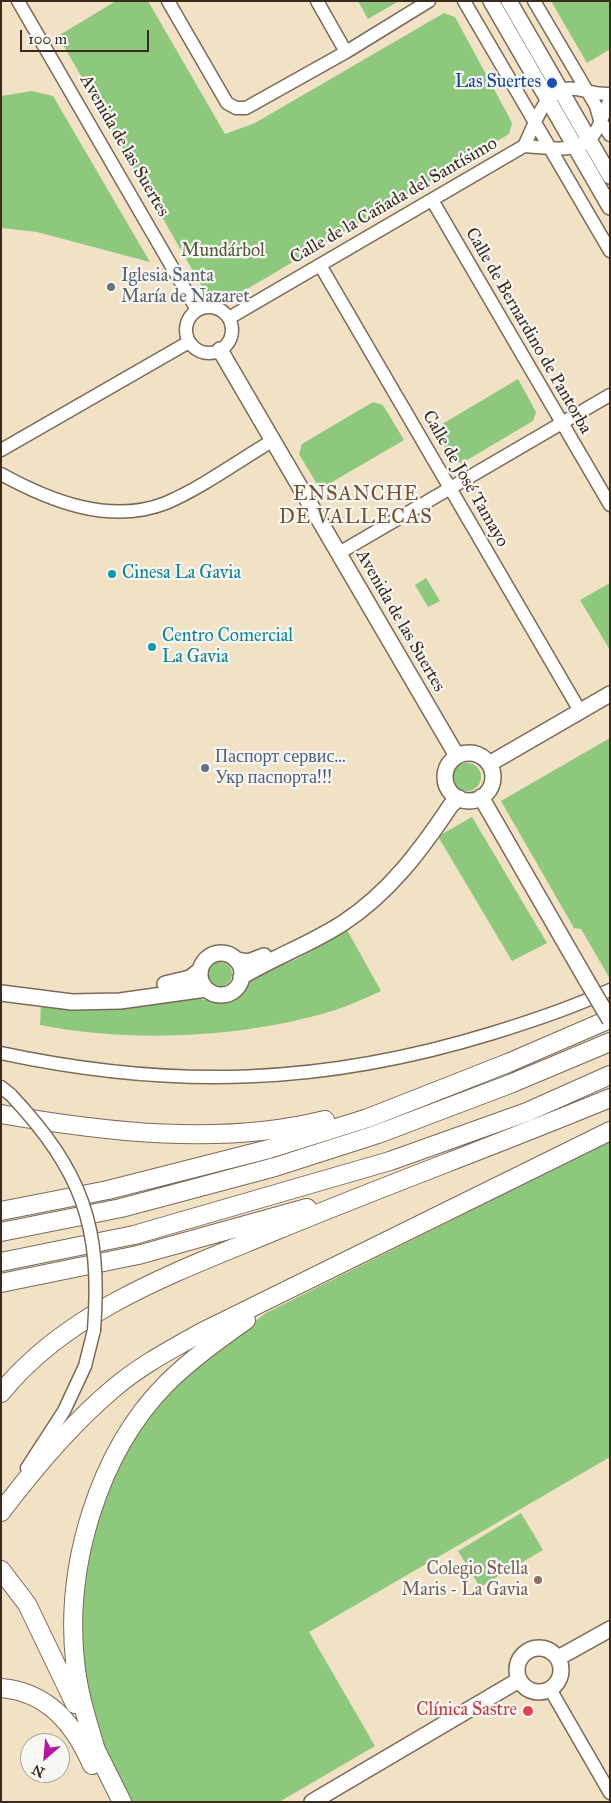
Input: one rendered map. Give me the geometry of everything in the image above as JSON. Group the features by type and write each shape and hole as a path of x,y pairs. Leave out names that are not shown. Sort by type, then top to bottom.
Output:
{"highway":[{"path":"1,1211 108,1190 269,1149 368,1118 610,1020"},
{"path":"1,1232 121,1208 276,1167 378,1134 510,1084 610,1042"},
{"path":"1,1262 134,1235 390,1161 527,1112 610,1075"},
{"path":"1,1114 80,1126 161,1132 232,1133 297,1127 365,1110 439,1083 470,1078"},
{"path":"1,1393 34,1357 65,1332 99,1310 232,1249 375,1190 610,1098"},
{"path":"1,1512 34,1468 79,1420 115,1387 158,1357 202,1332 610,1132"},
{"path":"1,1283 138,1255 375,1190"},
{"path":"98,1757 80,1690 75,1662 73,1618 78,1570 84,1538 94,1502 112,1463 136,1421 166,1385 206,1349 254,1314 336,1267"},
{"path":"1,1570 27,1604 66,1682 98,1757 122,1802"},
{"path":"1,1688 18,1689 42,1699 63,1715 77,1735 108,1802"}],"main road":[{"path":"491,1 610,207"},
{"path":"509,1 610,176"},
{"name":"Avenida de las Suertes","path":"220,350 457,756"},
{"path":"489,764 610,694"},
{"path":"241,976 344,922 381,894 412,859 451,805 454,794 446,774 451,761 457,756 475,753 489,764 493,773 492,783 488,791 481,798 466,800 454,794"},
{"path":"1,984 73,992 114,991 190,978 200,970 205,960 214,954 224,953 236,960 248,962 267,955 299,940 349,908 408,854 454,794"},
{"path":"481,798 610,1020"},
{"path":"200,970 202,984 206,989 212,993 224,995 236,988 241,976 236,960"},
{"path":"1,993 72,1002 140,999 183,990 206,989"},
{"path":"558,1658 610,1629"},
{"path":"539,1647 547,1649 558,1658 561,1673 559,1680 550,1689 536,1692 524,1686 520,1680 517,1665 525,1652 539,1647"},
{"path":"315,1801 520,1680"}],"street":[{"name":"Avenida de las Suertes","path":"18,1 197,310"},
{"path":"168,1 220,92 227,103 236,108 246,108 258,103 429,1"},
{"path":"317,1 346,52"},
{"path":"464,1 535,122 540,135 552,148 610,251"},
{"path":"534,1 586,93 596,106 600,120 610,135"},
{"path":"562,91 575,88 586,93 610,94"},
{"name":"Calle de la Cañada del Santísimo","path":"524,146 538,112 548,101 562,91"},
{"path":"575,147 597,130 610,100"},
{"name":"Calle de la Cañada del Santísimo","path":"229,318 524,146 562,150 575,147"},
{"name":"Calle de Bernardino de Pantorba","path":"432,200 610,505"},
{"name":"Calle de José Tamayo","path":"320,265 580,711"},
{"path":"214,308 222,311 229,318 232,335 227,344 220,350 213,353 202,352 189,342 186,324 197,310 214,308"},
{"path":"1,450 189,342"},
{"path":"339,553 610,395"},
{"path":"1,474 50,498 84,508 122,511 141,509 167,502 189,491 272,441"},
{"path":"1,1053 96,1070 164,1077 235,1078 315,1072 385,1062 440,1050 523,1024 610,990"},
{"path":"1,1512 64,1411 84,1366 94,1330 97,1289 92,1236 76,1184 56,1148 39,1125 6,1091"},
{"path":"550,1689 610,1793"}],"green space":[{"name":"Mundárbol","path":"116,1 148,1 225,134 255,123 444,13 455,17 509,117 512,123 509,134 232,298 205,292 58,36"},
{"path":"358,1 399,1 368,19"},
{"path":"551,1 610,1 610,49 587,63"},
{"path":"32,91 53,96 150,262 37,232 1,228 1,96"},
{"path":"518,379 536,412 533,421 462,463 452,461 434,429"},
{"path":"373,402 383,405 404,440 320,489 299,454 302,444"},
{"path":"426,578 440,601 428,607 415,585"},
{"path":"610,583 610,650 580,600"},
{"path":"610,738 609,977 581,929 574,928 501,801"},
{"path":"467,763 477,767 481,777 477,787 467,791 457,787 453,777 457,767"},
{"path":"472,817 547,943 512,961 439,838 442,834"},
{"path":"347,930 381,991 332,1011 262,1027 187,1035 149,1036 112,1034 75,1031 40,1025 41,1006 124,1007 153,1005 192,997 220,1003 230,1002 237,997 254,977 297,959"},
{"path":"220,962 225,963 231,969 231,979 225,985 220,986 215,985 209,979 208,974 209,969 215,963"},
{"path":"610,1141 610,1457 309,1632 375,1746 279,1802 126,1802 100,1745 84,1671 82,1622 84,1575 95,1525 116,1471 141,1427 170,1389 208,1356 266,1313"},
{"path":"521,1513 543,1550 480,1587 458,1551"}],"place":[{"name":"Las Suertes","path":"552,83"},
{"name":"Iglesia Santa María de Nazaret","path":"111,287"},
{"name":"Cinesa La Gavia","path":"112,574"},
{"name":"Centro Comercial La Gavia","path":"152,647"},
{"name":"Паспорт сервис... Укр паспорта!!!","path":"205,768"},
{"name":"Colegio Stella Maris - La Gavia","path":"538,1580"},
{"name":"Clínica Sastre","path":"528,1711"}],"district":[{"name":"ENSANCHE DE VALLECAS","path":"356,506"}]}
